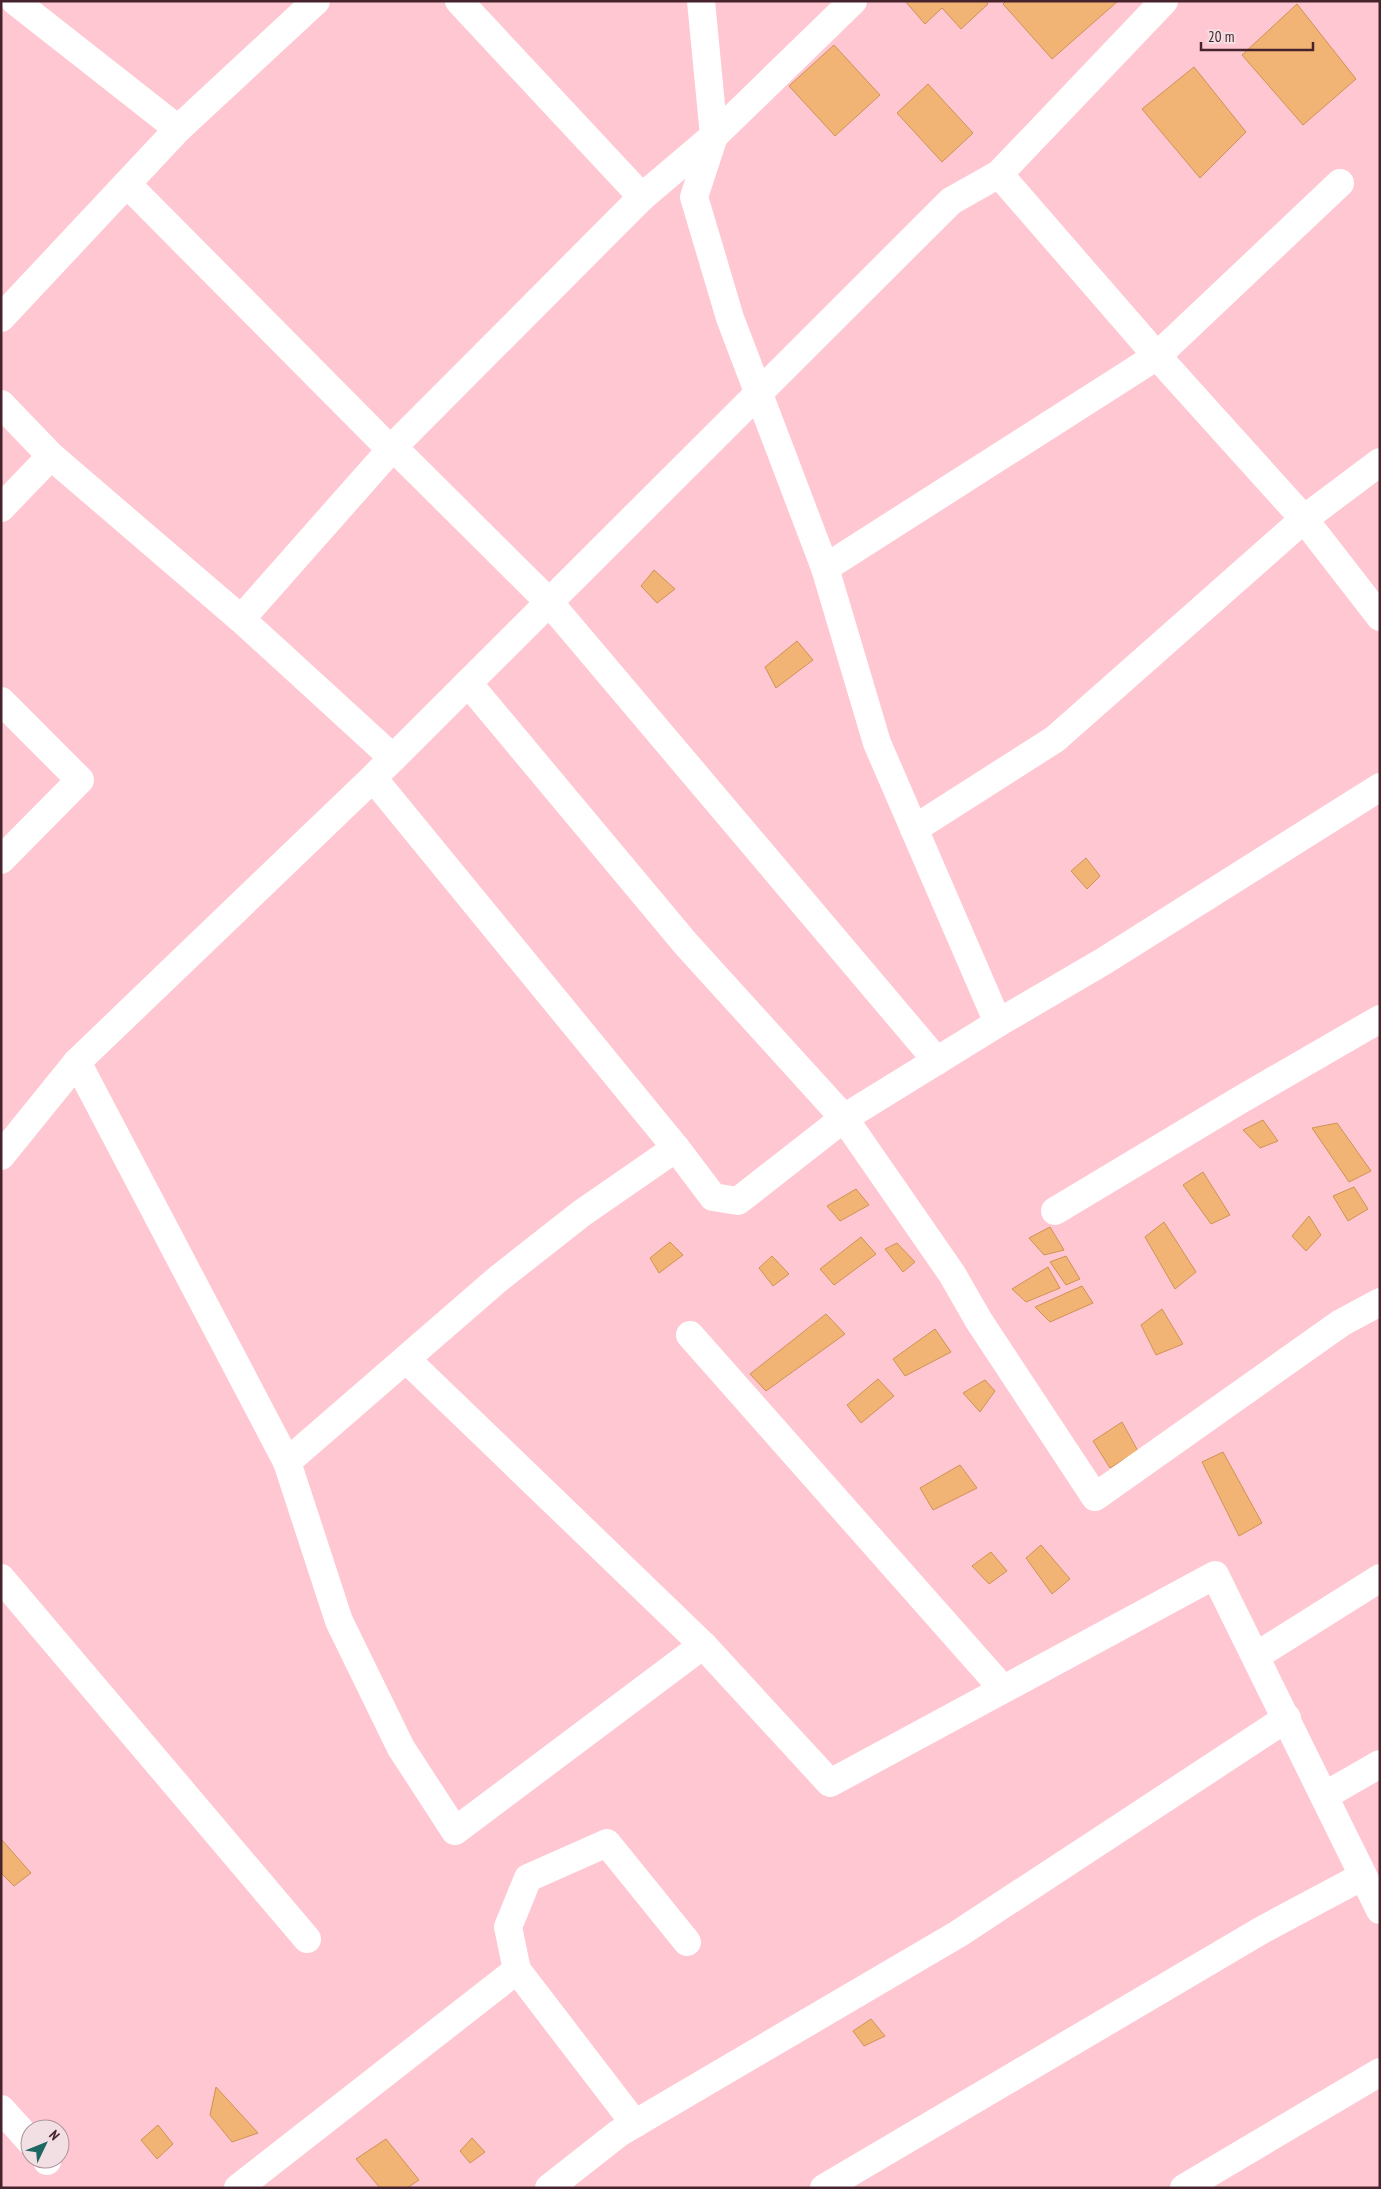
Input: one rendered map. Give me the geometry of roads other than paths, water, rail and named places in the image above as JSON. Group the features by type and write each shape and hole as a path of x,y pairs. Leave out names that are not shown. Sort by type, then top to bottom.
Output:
{"street":[{"path":"15,1 178,129"},
{"path":"1,318 178,129 316,1"},
{"path":"459,1 642,197"},
{"path":"701,1 714,136 694,197 730,318 825,568 877,743 998,1023"},
{"path":"241,620 393,447 642,197 714,136 853,1"},
{"path":"1,1156 77,1062 373,778 951,201 999,174 1164,1"},
{"path":"999,174 1157,356 1304,519 1380,617"},
{"path":"825,568 1157,356 1340,183"},
{"path":"127,184 389,448 393,447 549,602 937,1061"},
{"path":"1,404 51,456 241,620 393,758"},
{"path":"1,508 51,456"},
{"path":"914,829 1056,739 1304,519 1380,462"},
{"path":"468,683 686,944 844,1118 952,1274 978,1321 1095,1497 1341,1323 1380,1302"},
{"path":"1,701 80,780 1,860"},
{"path":"373,778 676,1148 713,1197 738,1201 844,1118 998,1023 1104,961 1380,786"},
{"path":"1055,1211 1380,1019"},
{"path":"77,1062 287,1462 339,1621 401,1748 455,1831 703,1645"},
{"path":"287,1462 498,1279 582,1213 676,1148"},
{"path":"690,1335 1003,1689"},
{"path":"406,1359 703,1645 830,1782 1215,1575 1380,1910"},
{"path":"1,1578 307,1939"},
{"path":"1256,1656 1380,1578"},
{"path":"549,2188 619,2133 958,1934 1287,1718"},
{"path":"1324,1796 1380,1764"},
{"path":"636,2124 517,1970 508,1927 528,1878 607,1843 687,1942"},
{"path":"824,2188 1262,1930 1363,1876"},
{"path":"238,2188 517,1970"},
{"path":"1184,2188 1380,2072"},
{"path":"1,2109 20,2130"}]}
